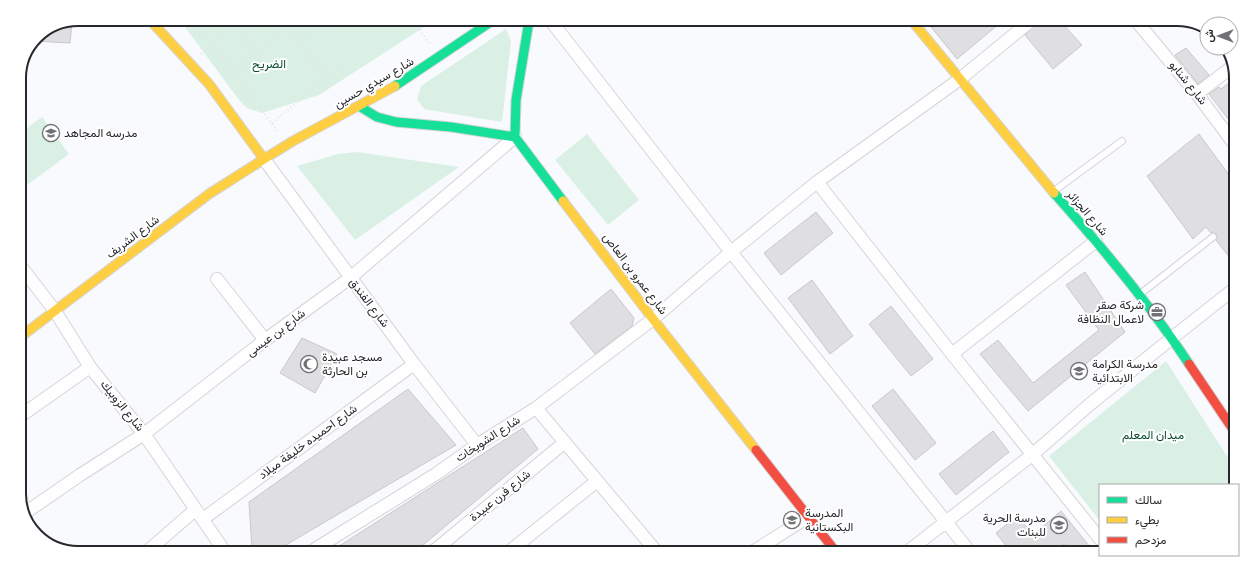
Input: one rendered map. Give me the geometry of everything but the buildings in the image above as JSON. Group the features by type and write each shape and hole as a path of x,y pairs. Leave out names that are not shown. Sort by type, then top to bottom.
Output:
{"street":[{"path":"156,26 212,88 264,159"},
{"name":"شارع سيدي حسين","path":"264,159 286,144 359,106 406,79 485,26"},
{"path":"359,106 377,117 396,122 451,127 515,137 516,100 528,26"},
{"path":"555,26 731,252 965,546"},
{"name":"شارع الجزائر","path":"916,26 1053,192 1096,241 1172,338 1229,424"},
{"name":"شارع الشويخات","path":"321,546 436,474 477,445 536,408 653,319 731,252 817,182 960,79 1024,26"},
{"name":"شارع شنابو","path":"1140,26 1197,94 1229,137"},
{"path":"1197,94 1228,70"},
{"name":"شارع بن عيسى","path":"29,510 144,434 265,340 350,278 515,137"},
{"name":"شارع عمرو بن العاص","path":"515,137 653,319 831,546"},
{"name":"شارع الفندق","path":"264,159 414,364 477,445"},
{"name":"شارع الشريف","path":"26,333 209,194 264,159"},
{"path":"817,182 1099,538"},
{"path":"952,354 1096,241"},
{"name":"شارع الزوبيك","path":"26,273 55,311 90,367 144,434 221,546"},
{"path":"217,279 265,340"},
{"path":"915,546 1032,455 1089,405 1229,293"},
{"name":"شارع احميده خليفة ميلاد","path":"154,546 414,364"},
{"path":"26,412 90,367"},
{"path":"536,408 652,546"},
{"name":"شارع فرن عبيدة","path":"439,546 566,442"},
{"path":"515,546 597,481"},
{"path":"762,546 808,517"}],"lane":[{"path":"1053,192 1122,141"},
{"path":"1138,296 1213,237"}],"path":[{"path":"197,26 272,123 286,144"},
{"path":"190,63 235,26"},
{"path":"237,26 256,53"},
{"path":"297,41 316,26"},
{"path":"326,26 329,31"},
{"path":"416,26 439,57"},
{"path":"212,88 287,28 327,77"},
{"path":"272,123 338,68"}],"green space":[{"name":"الضريح","path":"184,26 426,26 319,95 262,113 247,108 239,100"},
{"path":"506,29 511,41 502,122 424,109 417,99 421,86"},
{"path":"42,117 69,154 26,186 26,129"},
{"path":"587,134 639,200 608,225 555,160"},
{"path":"357,152 459,167 355,240 297,166 338,154"},
{"name":"ميدان المعلم","path":"1166,361 1229,459 1229,484 1099,484 1099,520 1049,456"}],"traffic: fast":[{"path":"395,86 485,26"},
{"path":"515,137 516,100 528,26"},
{"path":"359,106 377,117 396,122 451,127 515,137 563,201"},
{"path":"1054,193 1090,234 1158,319 1189,364"}],"traffic: slow":[{"path":"155,26 209,84 264,159 293,141 395,86"},
{"path":"916,26 1054,193"},
{"path":"26,333 209,194 264,159"},
{"path":"563,201 756,450"}],"traffic: jam":[{"path":"1189,364 1229,424"},
{"path":"756,450 831,546"}],"place":[{"name":"مدرسه المجاهد","path":"51,133"},
{"name":"شركة صقر لاعمال النظافة","path":"1157,312"},
{"name":"مسجد عبيدة بن الحارثة","path":"309,364"},
{"name":"مدرسة الكرامة الابتدائية","path":"1079,371"},
{"name":"المدرسة البكستانية","path":"792,520"},
{"name":"مدرسة الحرية للبنات","path":"1059,525"}]}
